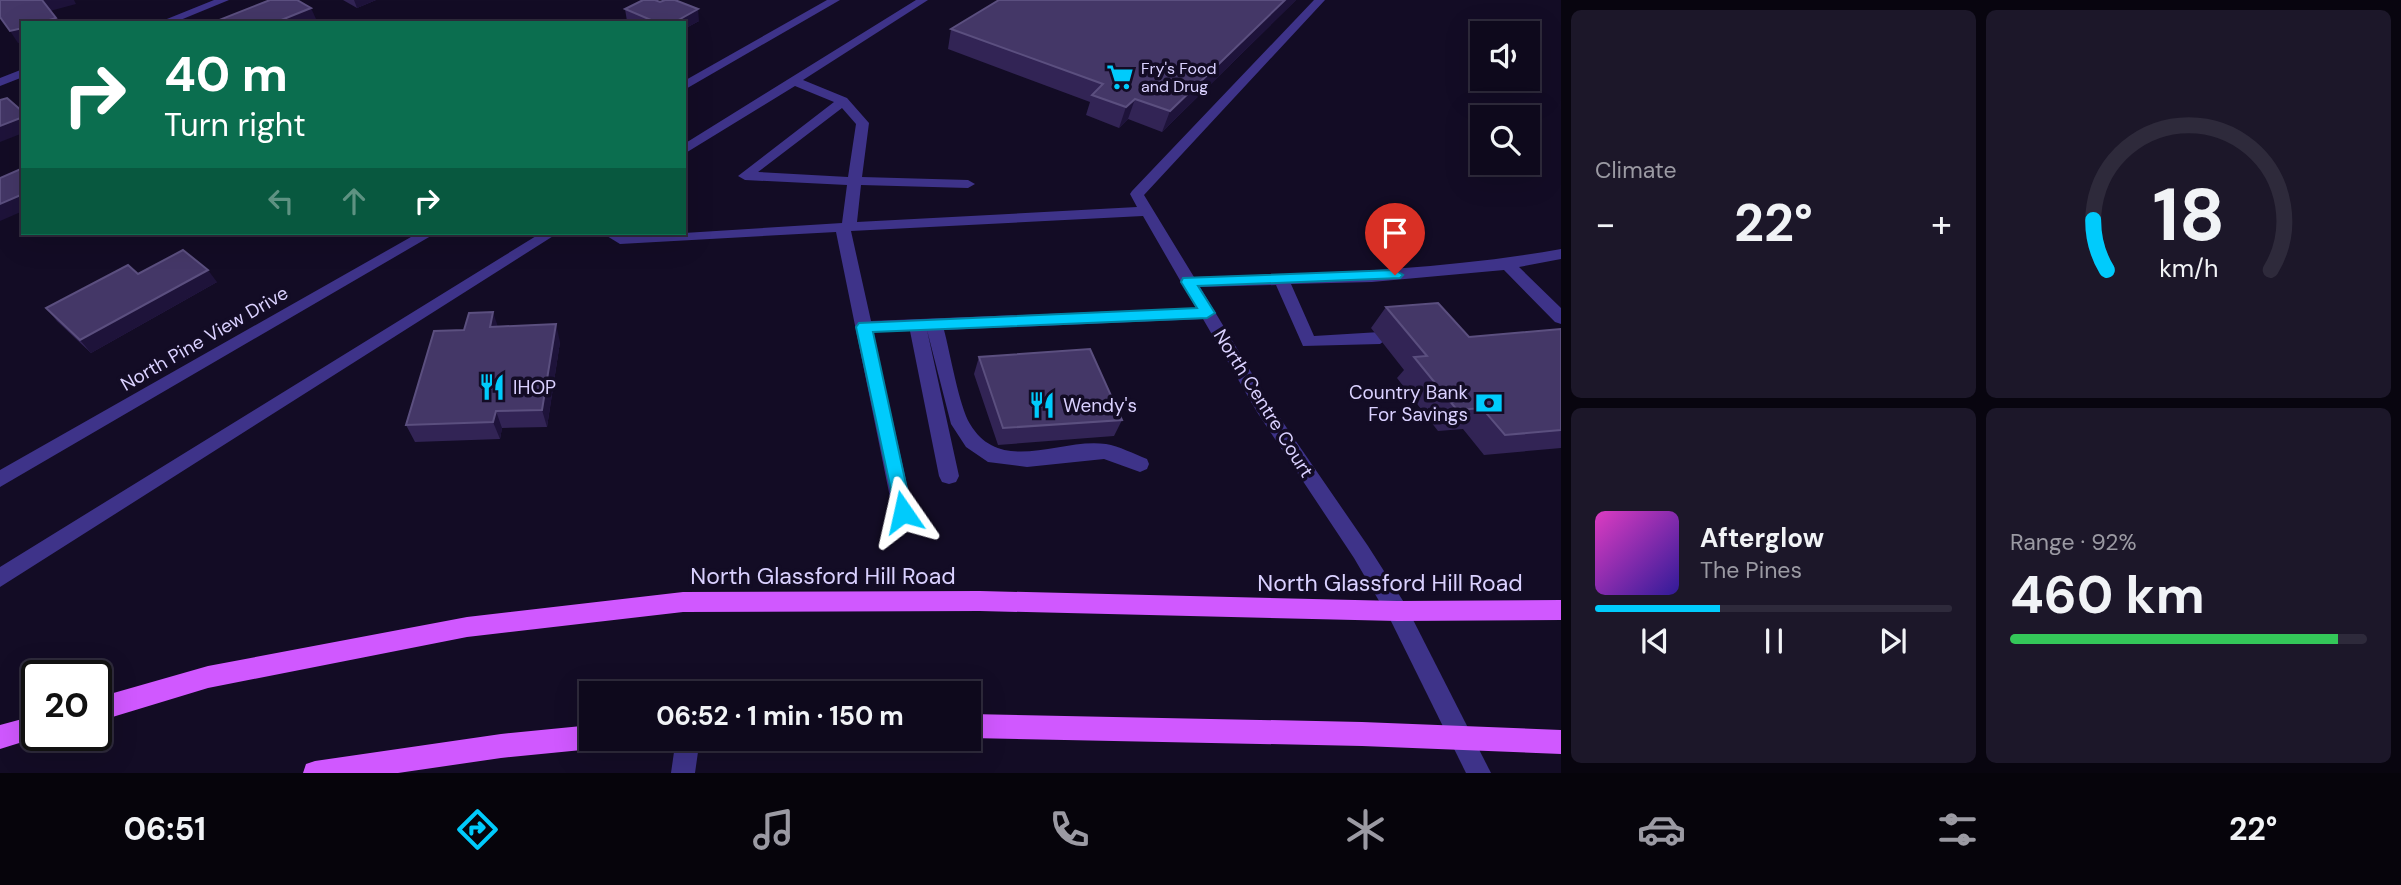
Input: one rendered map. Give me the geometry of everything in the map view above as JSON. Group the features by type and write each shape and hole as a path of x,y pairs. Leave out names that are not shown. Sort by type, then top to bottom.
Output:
{"main road":[{"name":"North Glassford Hill Road","path":"112,705 208,677 467,627 683,602 981,601 1397,611 1561,610"},
{"path":"981,726 1461,737 1561,742"},
{"path":"0,737 21,731"},
{"path":"316,773 501,746 579,738"}],"street":[{"path":"167,21 225,0"},
{"path":"686,85 835,0"},
{"path":"686,149 923,0"},
{"name":"North Centre Court","path":"1320,0 1136,194 1263,407 1361,552 1397,611 1479,773"},
{"path":"0,82 21,74"},
{"path":"794,80 843,101 863,123 846,228 903,512"},
{"path":"843,101 745,176 968,184"},
{"path":"613,235 620,239 1146,211"},
{"name":"North Pine View Drive","path":"0,479 426,235"},
{"path":"0,578 548,235"},
{"path":"1188,282 1372,277 1507,264 1561,254"},
{"path":"1507,264 1561,318"},
{"path":"1280,279 1309,342 1380,338"},
{"path":"864,327 1207,313"},
{"path":"926,324 960,424 973,442 995,457 1027,459 1105,451 1140,464"},
{"path":"926,324 949,476"},
{"path":"683,773 686,751"}],"building":[{"path":"0,0 42,0 56,18 46,21 21,21 21,28 10,31 0,17"},
{"path":"270,0 297,0 311,8 279,21 217,21"},
{"path":"643,0 675,0 698,9 677,21 653,21 625,9"},
{"name":"Fry's Food and Drug","path":"999,0 1285,0 1170,111 1135,99 1126,107 1092,95 1103,84 951,29"},
{"path":"7,98 21,110 21,118 0,126 0,100"},
{"path":"21,169 21,195 0,204 0,178"},
{"path":"183,250 208,270 80,340 46,308 128,265 138,274"},
{"name":"Country Bank For Savings","path":"1438,303 1469,337 1561,329 1561,430 1505,435 1482,408 1457,410 1414,357 1427,356 1386,307"},
{"name":"IHOP","path":"493,312 490,327 556,324 542,410 496,411 493,422 406,425 434,331 464,330 469,313"},
{"name":"Wendy's","path":"1090,349 1122,420 1003,428 979,357"}],"place":[{"name":"Fry's Food and Drug","path":"1120,77"},
{"name":"IHOP","path":"492,387"},
{"name":"Country Bank For Savings","path":"1489,403"},
{"name":"Wendy's","path":"1042,405"}],"route":[{"path":"903,512 864,327 1207,313 1188,282 1395,275"}]}
